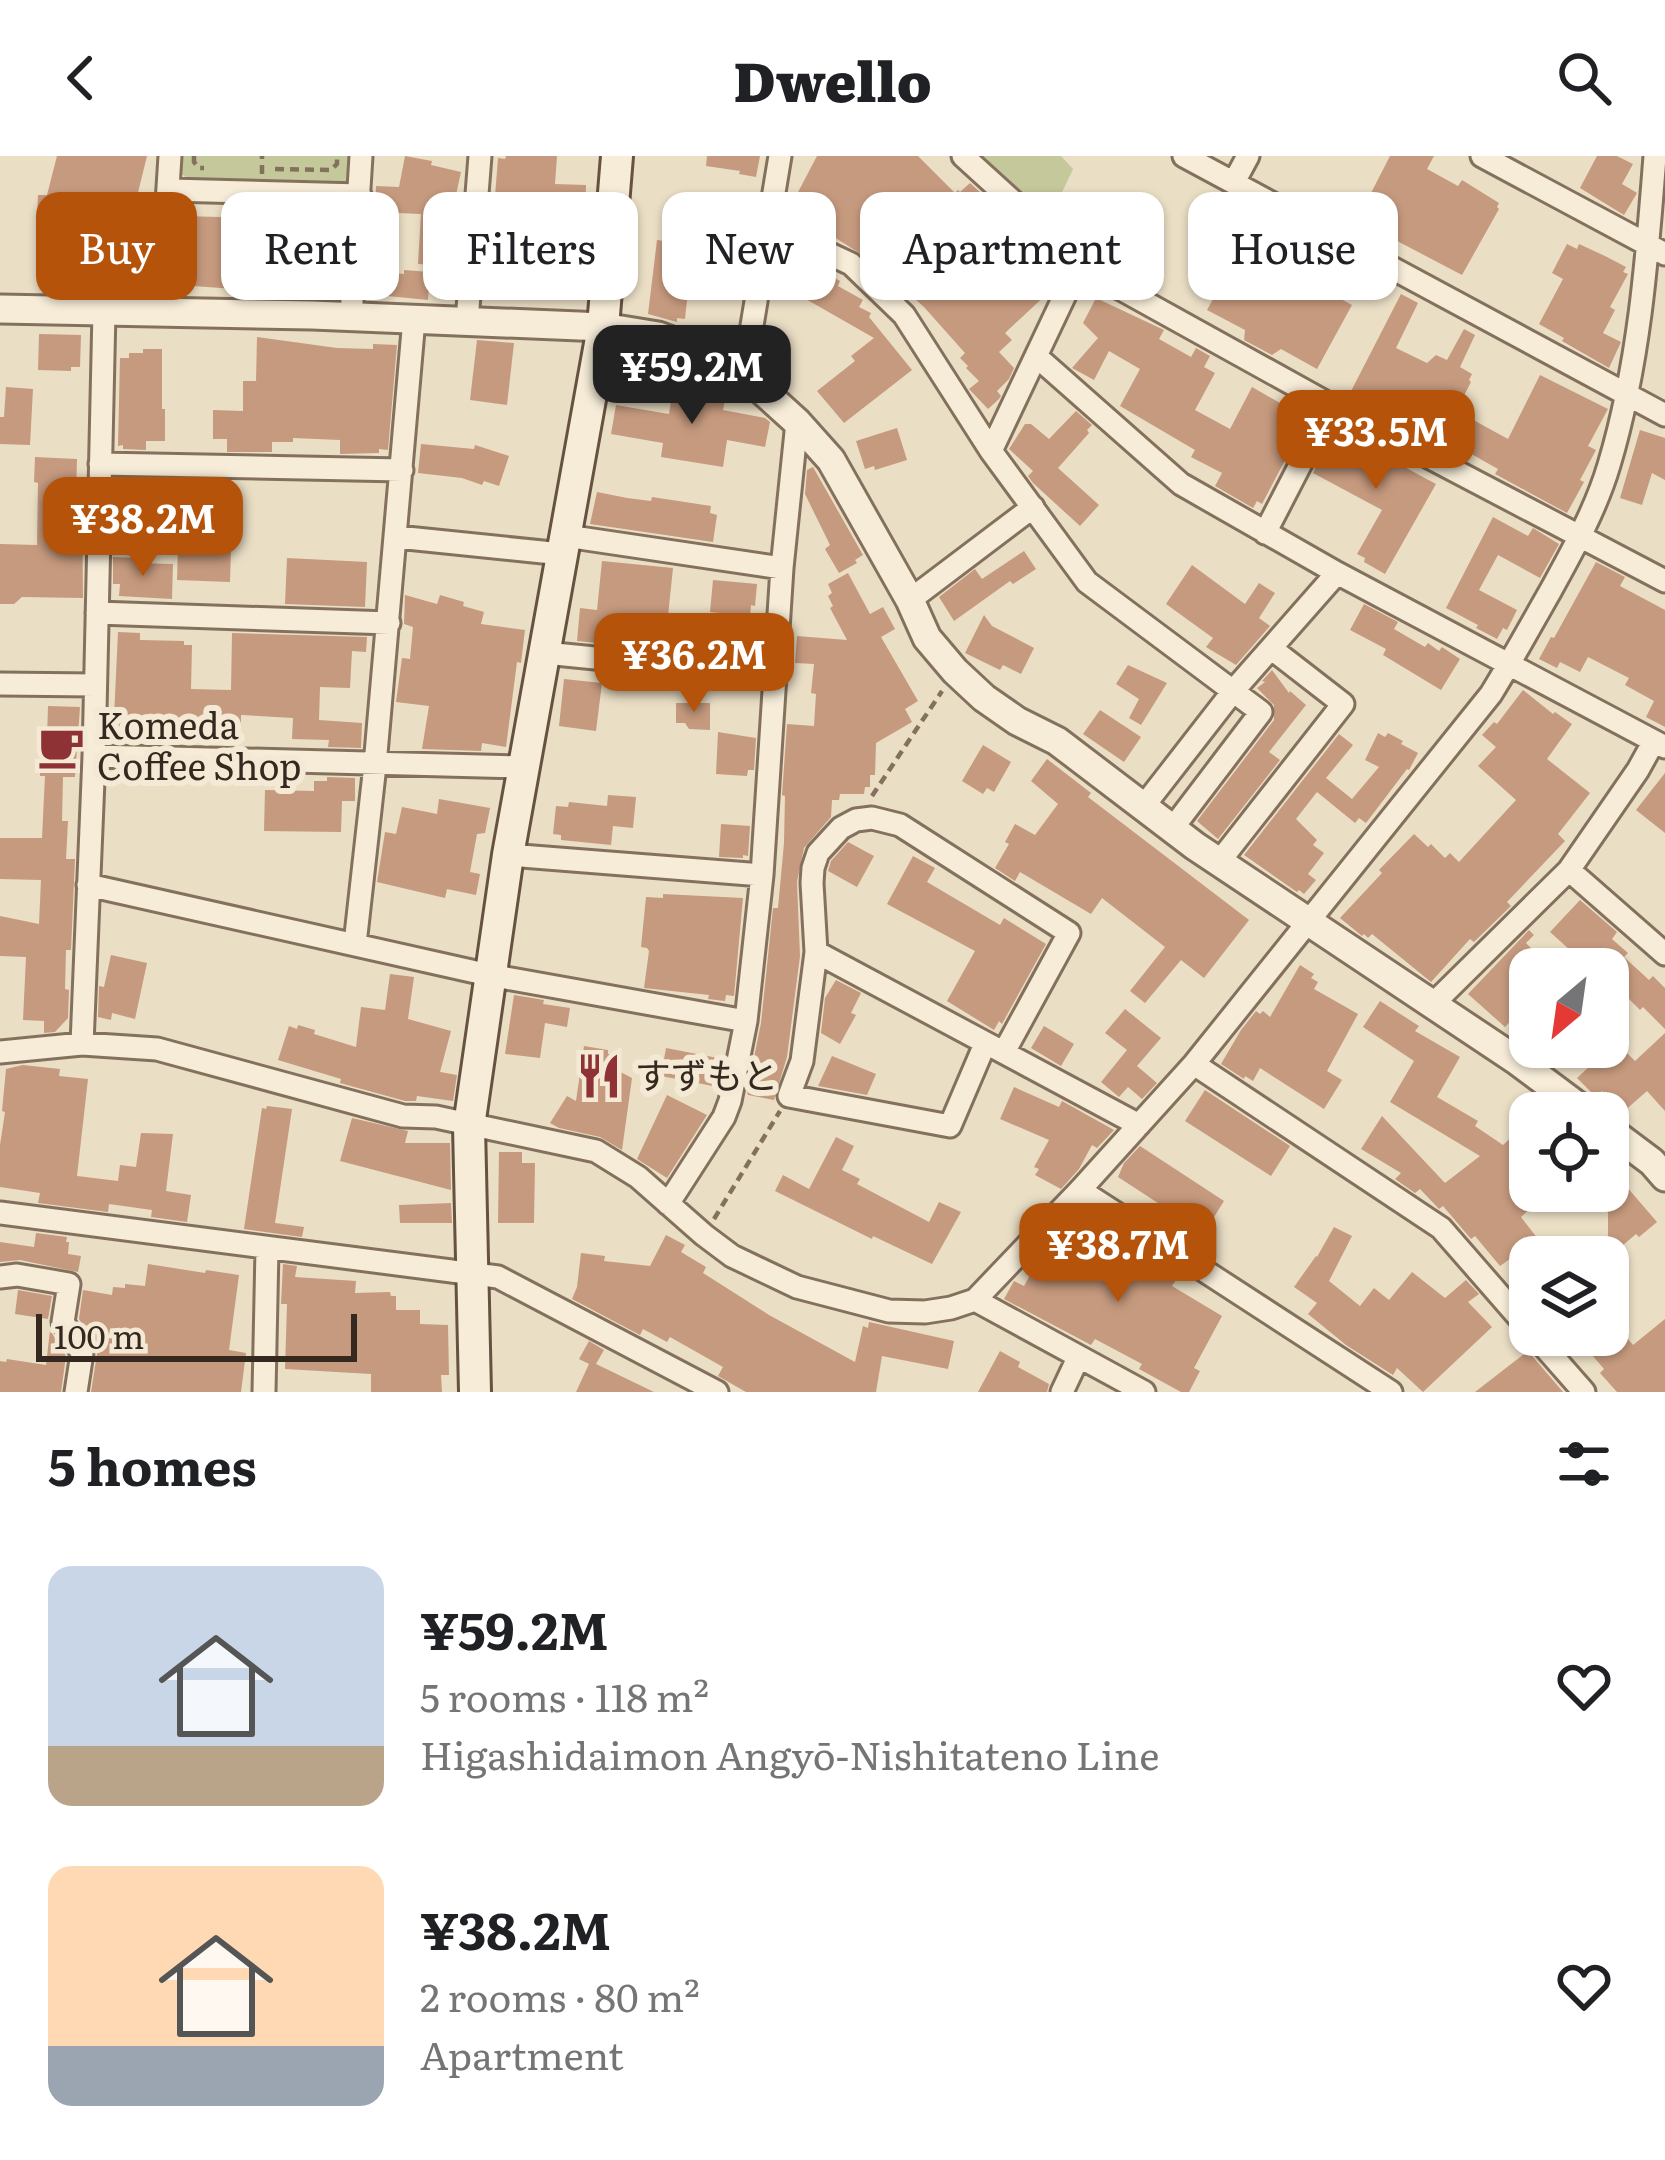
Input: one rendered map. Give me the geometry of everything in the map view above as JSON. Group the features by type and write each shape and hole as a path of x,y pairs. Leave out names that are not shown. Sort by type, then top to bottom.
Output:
{"main road":[{"path":"475,1392 469,1126 508,855 603,327 617,156"}],"street":[{"path":"160,312 170,156"},
{"path":"360,192 361,156"},
{"path":"467,321 480,156"},
{"path":"775,192 780,156"},
{"path":"963,156 1003,192"},
{"path":"1184,156 1665,415"},
{"path":"1234,182 1248,156"},
{"path":"1482,156 1657,249"},
{"path":"0,1052 82,1044 157,1049 403,1116 436,1118 596,1151 638,1177 733,1256 771,1276 889,1311 926,1312 975,1300 1194,1064 1491,694 1509,665 1581,536 1608,468 1657,249 1655,156"},
{"path":"170,190 246,192"},
{"path":"836,257 851,264 904,315 991,451 1087,582 1261,712 1172,829"},
{"path":"351,316 352,300"},
{"path":"744,374 757,300"},
{"path":"991,451 1063,300"},
{"path":"1141,300 1665,581"},
{"path":"0,309 603,327 658,336 744,374 831,460 927,638 984,698 1057,741 1172,829 1559,1092"},
{"path":"82,1044 104,311"},
{"path":"355,944 389,623 414,319"},
{"path":"1036,356 1181,484 1337,573 1659,744 1570,870 1432,1004"},
{"path":"1265,533 1330,405"},
{"path":"668,1204 724,1117 746,1021 797,422"},
{"path":"100,464 402,470"},
{"path":"910,600 1033,507"},
{"path":"397,537 564,544 782,568"},
{"path":"1143,807 1234,690 1337,573"},
{"path":"97,613 389,623"},
{"path":"1220,862 1343,704 1272,649"},
{"path":"545,653 774,676"},
{"path":"0,684 95,685"},
{"path":"94,756 524,767"},
{"path":"872,818 900,825 1069,933 950,1126 789,1096 802,1061 816,952 813,868 829,838 856,820 872,818"},
{"path":"508,855 762,875"},
{"path":"1570,870 1665,954"},
{"path":"88,886 489,975 746,1021"},
{"path":"816,952 1139,1125"},
{"path":"1194,1064 1441,1228 1509,1306"},
{"path":"1629,1145 1665,1177"},
{"path":"1080,1190 1390,1392"},
{"path":"0,1213 498,1277 717,1392"},
{"path":"264,1392 267,1249"},
{"path":"0,1277 17,1275 69,1284 63,1322 82,1354 76,1392"},
{"path":"975,1300 1144,1392"},
{"path":"1553,1356 1584,1392"},
{"path":"1062,1392 1078,1358"}],"path":[{"path":"194,156 200,168 220,169"},
{"path":"262,169 331,170 337,156"},
{"path":"856,820 955,671"},
{"path":"704,1235 789,1096"}],"green space":[{"path":"181,156 355,156 354,175 341,188 196,184 180,173"},
{"path":"978,156 1061,156 1073,169 1062,192 1018,192"}],"building":[{"path":"57,156 147,156 138,192 48,192"},
{"path":"405,156 461,172 457,192 423,192 423,264 418,264 421,214 399,213 399,192 376,192 376,186 399,187"},
{"path":"557,156 555,184 586,185 586,192 495,192 498,158"},
{"path":"707,156 760,156 756,177 706,166"},
{"path":"817,156 918,156 954,192 860,192 860,254 836,238 836,192 798,192"},
{"path":"1390,156 1434,156 1427,169 1458,186 1462,180 1499,203 1499,209 1462,275 1398,241 1398,192 1372,192"},
{"path":"1597,156 1617,156 1633,164 1622,184 1637,193 1624,215 1580,188"},
{"path":"197,216 221,217 221,288 197,286"},
{"path":"657,240 662,241 662,300 687,300 685,319 677,318 677,322 648,314"},
{"path":"1567,244 1577,249 1579,244 1626,267 1623,272 1628,274 1610,307 1615,310 1603,333 1621,342 1609,368 1539,324 1563,279 1552,273"},
{"path":"404,270 423,271 423,300 399,297 399,274"},
{"path":"836,279 840,281 838,286 863,300 859,307 871,313 869,317 912,370 844,423 817,391 855,361 851,356 874,338 808,300 836,300"},
{"path":"1401,294 1418,303 1396,348 1427,363 1436,355 1447,360 1464,329 1475,335 1460,367 1472,374 1471,382 1457,409 1508,439 1540,375 1608,409 1588,446 1596,450 1567,513 1495,474 1498,469 1457,446 1455,451 1348,397"},
{"path":"916,300 1040,300 1005,333 1012,340 999,352 1014,368 997,391 1001,396 988,409 969,389 979,381 960,358 965,353"},
{"path":"1095,300 1100,300 1164,330 1159,339 1191,357 1196,348 1210,356 1204,367 1215,373 1195,410 1230,429 1252,387 1294,411 1297,404 1311,411 1262,504 1257,501 1253,508 1215,486 1222,473 1191,457 1195,450 1120,406 1140,369 1109,351 1094,380 1072,368 1098,338 1083,323"},
{"path":"1212,300 1343,300 1352,305 1317,369 1281,349 1272,355 1244,340 1245,330 1207,310"},
{"path":"39,334 81,335 80,367 38,370"},
{"path":"257,337 337,348 397,345 388,450 340,454 340,440 293,438 293,442 272,442 272,452 227,452 227,439 213,439 213,410 243,411 243,381 256,381"},
{"path":"477,340 514,343 507,405 470,400"},
{"path":"143,349 162,349 165,441 146,441 146,450 123,449 118,446 120,358 143,353"},
{"path":"674,382 726,395 723,410 765,418 770,422 765,447 727,440 723,467 661,457 663,443 611,434 616,405 669,414"},
{"path":"6,387 33,389 30,445 0,444"},
{"path":"1076,411 1092,425 1058,468 1099,505 1080,526 1033,483 1028,476 1033,471 1009,449 1025,424 1049,439"},
{"path":"1337,426 1399,458 1397,463 1436,484 1385,574 1357,554 1382,510 1313,473"},
{"path":"897,428 907,460 865,469 856,441"},
{"path":"1640,430 1665,438 1665,480 1652,473 1642,505 1620,498"},
{"path":"421,444 474,449 475,445 509,456 499,486 484,481 482,485 418,473"},
{"path":"35,457 77,459 83,598 22,597 14,604 0,604 0,544 37,545"},
{"path":"813,467 863,555 839,573 805,494 807,470"},
{"path":"597,492 711,506 710,513 717,515 713,542 590,524"},
{"path":"1493,517 1528,536 1533,528 1559,544 1540,578 1498,555 1479,590 1517,610 1497,639 1446,608"},
{"path":"178,547 231,549 230,582 177,580"},
{"path":"1024,551 1036,569 1013,584 1010,581 954,621 939,597 975,569 982,579"},
{"path":"113,557 173,564 172,599 119,596 120,584 113,584"},
{"path":"287,558 367,562 365,607 285,604"},
{"path":"602,561 673,568 668,616 703,620 699,653 577,641 580,608 597,610"},
{"path":"1596,562 1625,577 1620,586 1665,610 1665,727 1646,717 1654,701 1625,685 1629,678 1588,657 1580,672 1539,659"},
{"path":"1192,565 1245,604 1259,583 1275,593 1259,618 1270,626 1236,665 1206,647 1213,638 1166,604"},
{"path":"848,573 870,614 883,607 895,629 881,637 918,701 905,709 912,722 876,743 870,787 865,787 864,794 840,794 839,800 832,800 831,817 804,848 797,882 800,956 787,1057 774,1100 747,1092 761,1023 773,908 778,908 787,724 814,726 814,664 795,663 797,636 847,640 830,608 828,584"},
{"path":"713,580 757,584 750,616 710,612"},
{"path":"405,595 437,604 440,595 464,602 463,606 484,612 481,624 525,630 506,747 482,743 481,751 422,749 429,706 396,702 402,658 410,659 413,627 404,624"},
{"path":"1364,604 1398,622 1394,629 1425,647 1428,643 1439,651 1442,647 1460,659 1441,690 1383,655 1386,649 1350,630"},
{"path":"984,615 992,626 1034,648 1021,674 1003,665 1000,670 965,653"},
{"path":"118,632 140,633 140,640 192,645 191,689 231,690 232,633 367,637 366,652 352,651 350,688 320,687 319,720 362,723 361,748 328,747 329,740 292,739 293,718 241,715 241,733 165,735 164,743 109,741"},
{"path":"1128,665 1167,683 1141,725 1129,718 1139,699 1116,684"},
{"path":"1272,670 1289,693 1306,705 1269,752 1280,760 1218,839 1197,821 1274,720 1274,705 1257,688"},
{"path":"564,679 602,683 596,731 559,726"},
{"path":"1523,690 1572,724 1547,759 1590,793 1558,834 1565,841 1507,902 1511,906 1474,942 1470,939 1431,982 1372,934 1362,936 1340,918 1414,834 1445,858 1450,853 1459,862 1516,800 1478,766 1496,747 1482,735 1497,724"},
{"path":"676,703 710,703 710,730 676,723"},
{"path":"48,706 80,707 75,777 63,777 66,859 75,859 71,950 66,950 68,1018 55,1032 44,1033 44,1021 23,1020 26,957 0,956 0,916 39,924 41,880 0,879 0,838 42,838 45,776 40,776 41,738 47,738"},
{"path":"1100,710 1141,737 1124,762 1083,734"},
{"path":"718,732 756,738 754,770 748,770 747,776 716,774"},
{"path":"1378,733 1385,737 1388,733 1418,753 1366,823 1359,818 1355,823 1317,792 1296,819 1324,853 1308,874 1316,880 1304,894 1244,855 1339,734 1353,745 1326,778 1352,799 1379,767 1365,760"},
{"path":"983,745 1011,762 994,792 987,788 983,794 962,781"},
{"path":"1047,759 1091,793 1088,797 1249,920 1204,978 1181,960 1145,1003 1130,991 1165,947 1102,898 1091,914 1020,872 1015,881 995,868 1015,824 1035,835 1058,804 1031,781"},
{"path":"1665,773 1665,833 1636,810"},
{"path":"327,777 355,778 355,801 342,801 341,832 264,831 265,790 314,791 314,781 327,781"},
{"path":"608,795 636,797 633,828 613,826 611,845 561,840 561,835 553,834 556,806 568,807 569,802 607,806"},
{"path":"439,799 490,808 485,833 477,834 470,872 480,874 476,895 447,889 445,898 377,882 385,832 396,834 402,807 437,814"},
{"path":"721,824 750,826 748,856 719,857"},
{"path":"848,842 874,856 857,887 828,871"},
{"path":"913,856 935,868 927,882 1000,925 1004,918 1046,944 1002,1024 999,1021 994,1030 947,1001 975,951 887,904"},
{"path":"663,894 743,898 734,996 726,995 725,1001 644,988 649,951 641,947 646,897 663,898"},
{"path":"1580,900 1617,932 1612,939 1622,948 1568,948 1550,932"},
{"path":"1529,930 1534,935 1526,943 1531,948 1512,948"},
{"path":"1509,951 1509,1023 1505,1027 1468,994"},
{"path":"111,955 147,963 135,1019 112,1013 111,1020 98,1017 99,986 104,987"},
{"path":"1629,962 1665,988 1665,1029 1643,1007 1640,1010 1629,999"},
{"path":"1300,965 1314,974 1311,978 1318,982 1314,989 1358,1014 1327,1071 1342,1080 1324,1109 1260,1068 1253,1081 1221,1064 1256,1011 1270,1017"},
{"path":"390,974 414,977 408,1019 451,1031 440,1072 457,1075 453,1101 417,1096 416,1101 405,1101 278,1060 289,1026 315,1030 314,1034 356,1047 361,1007 385,1010"},
{"path":"836,980 861,993 851,1013 856,1015 840,1044 821,1033 825,998"},
{"path":"514,995 570,1008 567,1027 545,1023 540,1058 505,1054"},
{"path":"1380,1001 1419,1026 1415,1031 1460,1057 1437,1097 1478,1121 1475,1126 1503,1145 1509,1139 1509,1212 1526,1212 1521,1217 1536,1236 1509,1236 1509,1260 1500,1266 1443,1206 1439,1209 1420,1189 1415,1193 1395,1179 1401,1173 1361,1149 1382,1116 1445,1183 1480,1156 1390,1102 1414,1061 1363,1027"},
{"path":"1125,1009 1161,1038 1137,1066 1157,1083 1142,1099 1128,1087 1119,1097 1101,1082 1127,1050 1105,1033"},
{"path":"1044,1026 1074,1044 1061,1066 1031,1048"},
{"path":"1665,1033 1665,1111 1647,1091 1629,1107 1629,1092 1591,1092 1577,1078 1588,1068 1629,1068 1629,1055 1635,1061"},
{"path":"584,1046 617,1056 613,1068 632,1078 622,1150 600,1137 550,1123 567,1096 576,1101"},
{"path":"666,1048 723,1059 718,1087 661,1076"},
{"path":"832,1056 876,1074 867,1095 818,1086"},
{"path":"23,1065 60,1069 59,1076 88,1079 77,1176 118,1181 120,1165 136,1167 141,1133 173,1134 166,1191 191,1195 187,1222 151,1217 152,1210 109,1204 108,1212 38,1203 40,1193 0,1187 6,1069"},
{"path":"1014,1087 1059,1107 1062,1101 1114,1130 1097,1148 1092,1145 1061,1189 1035,1175 1039,1169 1034,1167 1049,1140 1000,1119"},
{"path":"1205,1090 1290,1146 1271,1176 1185,1121"},
{"path":"667,1095 707,1115 667,1178 637,1159"},
{"path":"262,1108 292,1109 275,1223 304,1227 302,1237 244,1229"},
{"path":"352,1118 408,1131 405,1143 450,1143 451,1190 340,1161"},
{"path":"836,1137 854,1146 842,1170 860,1179 857,1184 929,1222 939,1202 961,1212 932,1264 775,1191 783,1175 809,1189"},
{"path":"1140,1146 1224,1201 1204,1233 1118,1177"},
{"path":"499,1152 522,1152 522,1163 535,1163 534,1223 498,1223"},
{"path":"1629,1189 1657,1222 1629,1240 1629,1236 1608,1236 1608,1212 1629,1212"},
{"path":"451,1203 452,1223 400,1223 399,1205"},
{"path":"1070,1222 1143,1259 1176,1280 1172,1286 1222,1316 1194,1368 1200,1371 1189,1392 1139,1369 1142,1364 1095,1339 1091,1345 1004,1299 1014,1281 1024,1286 1045,1248"},
{"path":"1334,1227 1352,1236 1329,1281 1360,1306 1374,1288 1389,1300 1412,1272 1445,1298 1466,1280 1479,1294 1468,1302 1492,1327 1423,1392 1397,1368 1393,1375 1308,1314 1317,1303 1294,1287"},
{"path":"36,1233 67,1237 68,1254 81,1256 78,1272 20,1260 0,1262 0,1242 34,1247"},
{"path":"666,1235 685,1245 681,1252 706,1267 703,1273 855,1362 863,1326 868,1328 869,1322 954,1341 948,1369 882,1356 876,1392 746,1392 718,1376 723,1367 670,1337 667,1342 643,1329 640,1335 572,1299 581,1253 605,1256 604,1261 650,1266"},
{"path":"148,1264 239,1275 229,1350 246,1353 241,1392 91,1392 97,1354 79,1319 83,1290 112,1295 113,1287 145,1286"},
{"path":"283,1264 297,1266 295,1277 356,1281 355,1293 390,1292 396,1296 396,1310 420,1310 420,1324 448,1325 449,1375 441,1375 442,1392 371,1392 371,1374 285,1369"},
{"path":"18,1290 52,1296 48,1319 15,1314"},
{"path":"1665,1319 1665,1392 1617,1392 1600,1373 1604,1369 1593,1356 1629,1356 1629,1340 1633,1345"},
{"path":"50,1330 66,1356 61,1392 0,1392 0,1361 46,1365"},
{"path":"589,1341 604,1350 596,1364 654,1392 576,1392 589,1364 579,1359"},
{"path":"1000,1351 1049,1384 1047,1392 978,1392"},
{"path":"1522,1356 1532,1356 1563,1392 1475,1392"}],"place":[{"name":"Komeda Coffee Shop","path":"61,747"},
{"name":"すずもと","path":"599,1076"}]}
